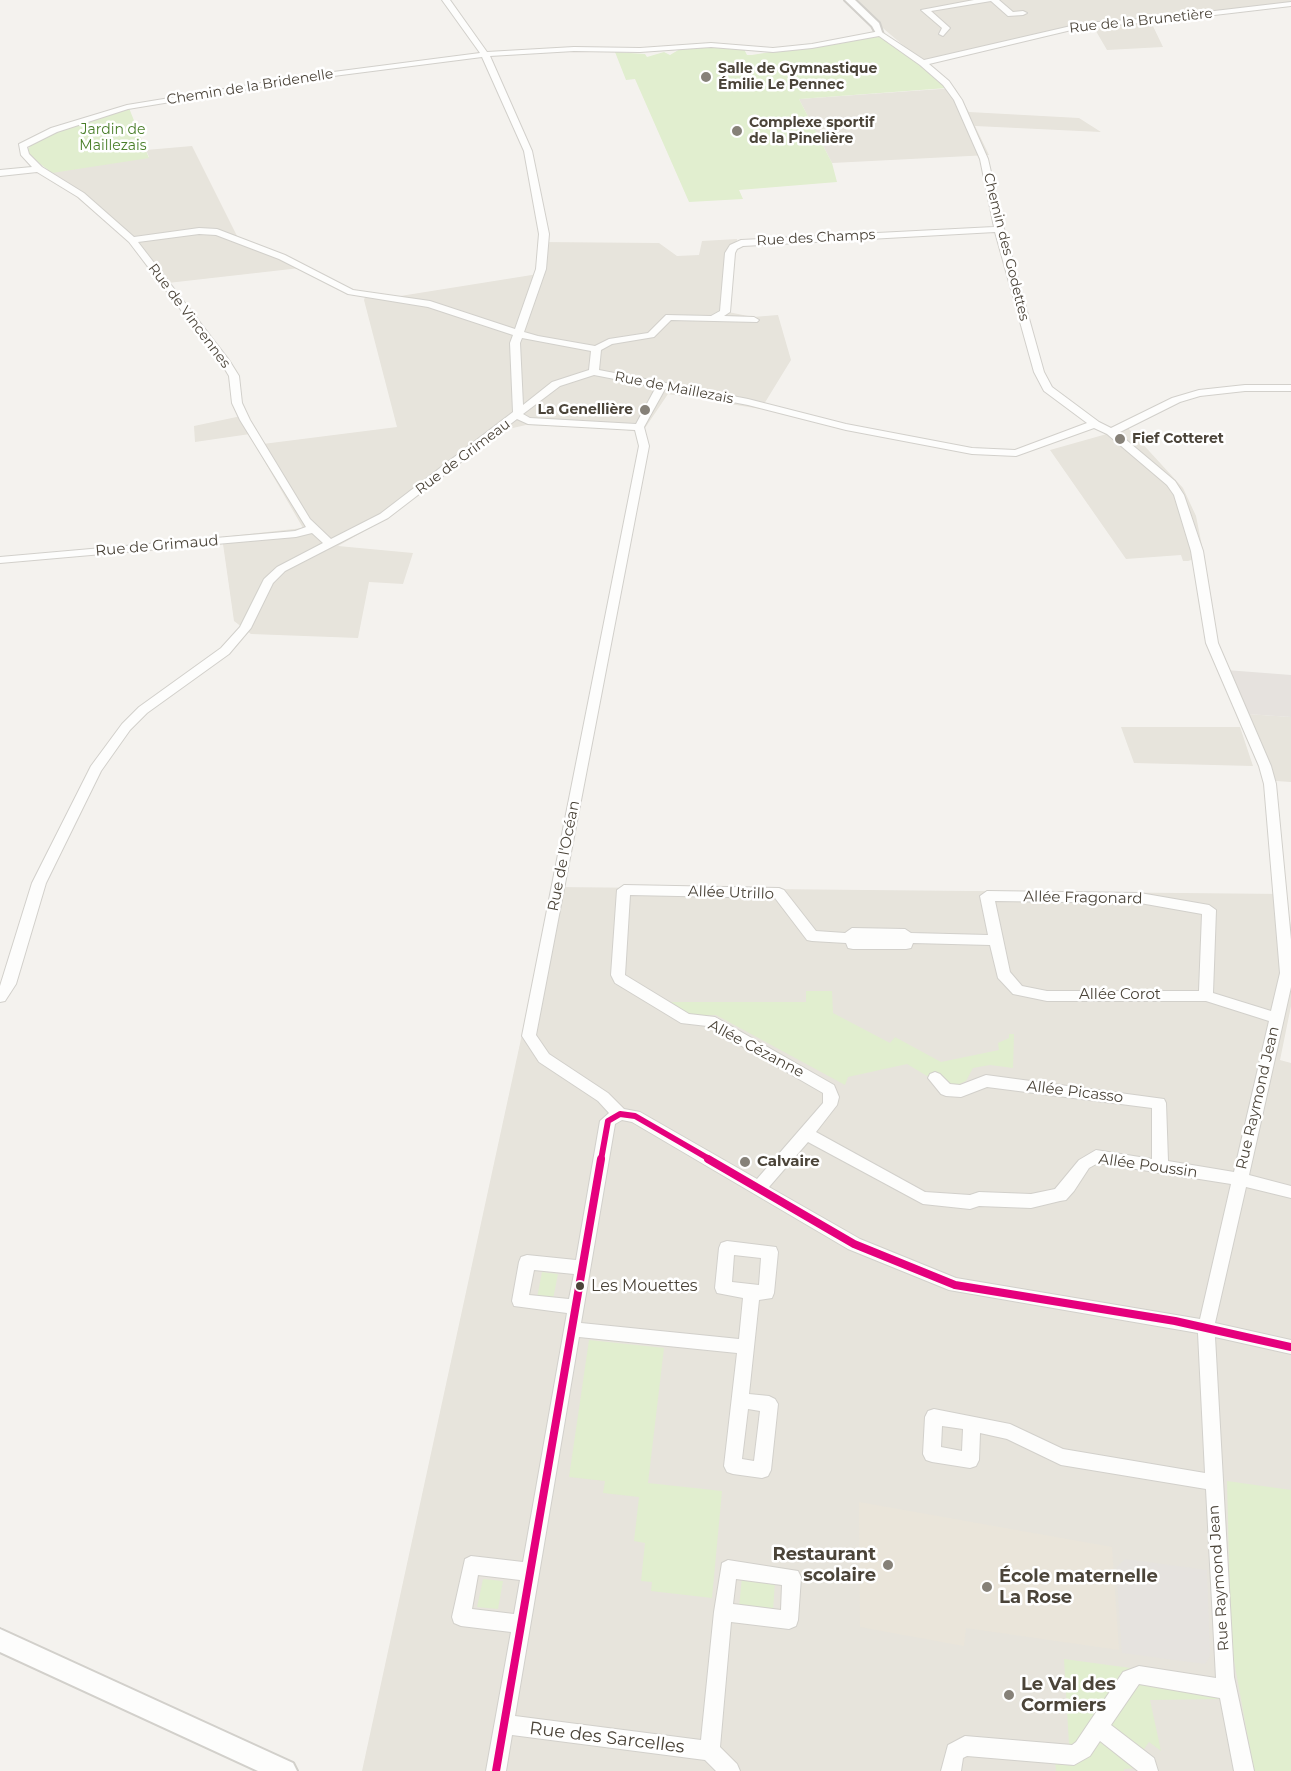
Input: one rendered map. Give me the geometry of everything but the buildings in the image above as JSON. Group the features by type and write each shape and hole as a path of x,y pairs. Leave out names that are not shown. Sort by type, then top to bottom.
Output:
{"street":[{"path":"446,0 485,54 528,151 544,234 540,269 517,333 515,353 518,415 528,421 639,427 662,386"},
{"path":"850,0 880,33"},
{"path":"943,34 946,28 922,7 988,0"},
{"path":"994,0 1011,14 1023,13"},
{"name":"Rue de la Brunetière","path":"923,63 1084,25 1291,4"},
{"name":"Chemin de la Bridenelle","path":"39,169 25,156 22,146 75,123 127,106 310,77 502,52 574,49 632,50 711,45 773,50 812,46 880,33"},
{"name":"Chemin des Godettes","path":"880,33 923,63 946,83 958,100 984,159 999,229 1039,372 1048,389 1095,424"},
{"path":"0,173 39,169 81,195 132,240 199,231 217,232 282,257 351,292 430,304 517,333 596,349 609,342 651,335 669,317 754,320"},
{"name":"Rue des Champs","path":"715,317 725,312 730,253 733,247 741,243 999,229"},
{"name":"Rue de Vincennes","path":"132,240 224,360 234,376 237,403 245,420 313,529 331,545"},
{"name":"Rue de Maillezais","path":"596,349 594,372 748,402 846,427 972,452 1016,453 1095,424"},
{"name":"Rue de Grimeau","path":"0,997 9,984 39,883 75,805 102,760 126,727 143,710 225,651 245,628 268,581 281,569 384,516 556,384 594,372"},
{"path":"1095,424 1111,432 1176,400 1199,393 1245,388 1291,388"},
{"name":"Rue de l'Océan","path":"639,427 644,446 529,1036 544,1058 603,1097 620,1114 635,1116 854,1244 956,1285 1206,1328 1291,1347"},
{"name":"Rue Raymond Jean","path":"1111,432 1171,483 1179,495 1197,551 1212,643 1265,766 1270,784 1287,973 1206,1328 1213,1482 1228,1689 1244,1771"},
{"name":"Rue de Grimaud","path":"0,560 296,534 313,529"},
{"name":"Allée Utrillo","path":"624,898 647,891 779,892 812,936 853,938 852,933 905,934 905,938 994,940"},
{"name":"Allée Fragonard","path":"994,940 987,896 1140,898 1209,910 1206,996"},
{"name":"Allée Cézanne","path":"624,898 618,975 620,979 686,1019 710,1021 829,1089 832,1097 830,1105 759,1188"},
{"name":"Allée Corot","path":"994,940 1003,974 1017,990 1047,996 1206,996 1276,1018"},
{"name":"Allée Picasso","path":"935,1078 946,1090 961,1091 986,1081 1159,1103 1160,1166"},
{"path":"496,1771 608,1121 620,1114"},
{"name":"Allée Poussin","path":"806,1133 923,1198 960,1202 979,1199 1031,1201 1059,1195 1070,1186 1084,1164 1096,1156 1239,1179 1291,1191"},
{"path":"575,1307 520,1301 527,1262 582,1268"},
{"path":"741,1401 752,1292"},
{"path":"572,1329 746,1347"},
{"path":"972,1423 1010,1432 1061,1457 1213,1482"},
{"path":"521,1624 461,1617 471,1565 530,1572"},
{"path":"723,1612 710,1751 730,1771"},
{"path":"0,1640 285,1771"},
{"path":"951,1771 955,1752 965,1746 1074,1755 1083,1749 1130,1679 1139,1675 1228,1689"},
{"name":"Rue des Sarcelles","path":"504,1724 710,1751"},
{"path":"1098,1727 1147,1765 1148,1771"}],"shaded area":[{"path":"850,0 1291,0 1291,5 1151,22 1163,47 1107,50 1093,26 1067,30 925,64"},
{"path":"955,88 969,112 1079,118 1101,132 975,126 989,155 832,163 799,99"},
{"path":"192,146 238,238 309,267 159,284 128,241 66,188 43,174 149,157 146,150"},
{"path":"737,239 728,312 753,317 778,315 791,360 761,409 668,394 645,428 645,433 620,429 526,425 504,430 389,517 338,546 413,553 403,584 369,582 358,638 251,634 234,621 222,537 303,528 255,445 397,427 364,300 366,294 394,297 538,274 540,242 659,243 677,256 699,255 702,241"},
{"path":"246,415 257,433 195,442 194,426"},
{"path":"1128,428 1183,488 1196,516 1204,556 1188,561 1183,561 1181,555 1126,559 1050,450"},
{"path":"1226,670 1291,675 1291,717 1247,714"},
{"path":"1247,714 1291,717 1291,782 1276,781"},
{"path":"1121,727 1240,727 1253,766 1134,763"},
{"path":"554,887 1286,894 1291,928 1291,1006 1280,1060 1291,1063 1291,1771 362,1771"},
{"name":"École maternelle La Rose","path":"859,1502 1112,1547 1119,1650 966,1628 964,1646 860,1627"},
{"path":"1125,1559 1207,1570 1210,1656 1205,1664 1122,1653 1116,1568"}],"green space":[{"name":"Complexe sportif de la Pinelière","path":"879,34 921,64 947,88 799,99 832,163 837,182 739,190 743,199 689,202 635,79 626,80 615,52 645,54 647,57 664,52 670,55 680,49 724,47 744,49 747,55 752,55"},
{"name":"Jardin de Maillezais","path":"129,108 149,158 52,173 30,156 27,150 33,143 75,124"},
{"path":"806,991 832,991 833,1013 890,1043 895,1037 941,1062 999,1050 998,1043 1009,1038 1009,1034 1014,1034 1013,1068 990,1065 973,1068 966,1081 957,1085 945,1083 935,1073 927,1076 907,1064 848,1077 845,1085 716,1015 690,1016 671,1002 806,1002"},
{"path":"542,1272 558,1274 553,1299 537,1298"},
{"path":"589,1340 664,1348 648,1483 722,1491 712,1598 651,1591 652,1582 641,1581 645,1543 634,1541 639,1497 603,1493 605,1481 569,1477"},
{"path":"1227,1481 1291,1490 1291,1771 1254,1771 1231,1644"},
{"path":"742,1577 775,1581 773,1611 739,1607"},
{"path":"483,1579 503,1581 498,1609 477,1607"},
{"path":"1064,1659 1138,1669 1221,1693 1222,1699 1150,1700 1161,1751 1149,1742 1142,1752 1138,1768 1124,1769 1124,1771 1056,1771 1055,1760 1070,1761"}],"transit line":[{"path":"496,1771 608,1121 620,1114 635,1116 854,1244 955,1285 1175,1321 1291,1347"}],"place":[{"name":"Salle de Gymnastique Émilie Le Pennec","path":"706,77"},
{"name":"Complexe sportif de la Pinelière","path":"737,131"},
{"name":"La Genellière","path":"645,410"},
{"name":"Fief Cotteret","path":"1120,439"},
{"name":"Calvaire","path":"745,1162"},
{"name":"Les Mouettes","path":"580,1286"},
{"name":"Restaurant scolaire","path":"888,1565"},
{"name":"École maternelle La Rose","path":"987,1587"},
{"name":"Le Val des Cormiers","path":"1009,1695"}]}
